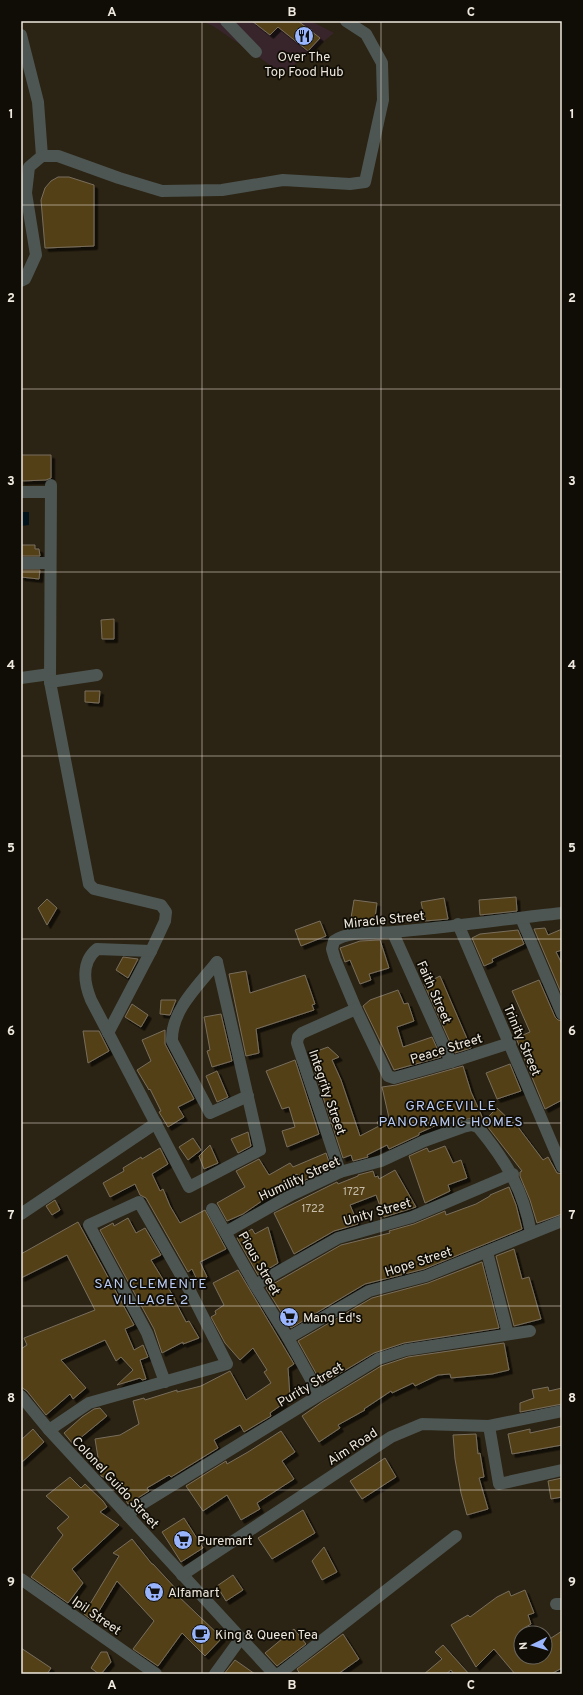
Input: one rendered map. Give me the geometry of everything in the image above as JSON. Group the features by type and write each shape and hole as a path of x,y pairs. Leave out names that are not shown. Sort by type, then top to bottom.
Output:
{"street":[{"path":"226,21 256,52"},
{"path":"21,281 25,279 36,254 26,193 29,167 42,156 58,156 119,178 162,191 222,190 283,180 350,184 365,182 383,100 382,63 366,34 346,21"},
{"path":"21,35 38,102 42,156"},
{"path":"21,492 50,488 50,678 89,884 94,889 161,906 166,912 165,921 151,951 108,1033"},
{"path":"21,563 50,563"},
{"path":"21,678 97,675"},
{"name":"Miracle Street","path":"390,1077 388,1076 356,1010 332,950 334,942 341,937 348,935 393,933 458,924 562,913"},
{"path":"521,918 562,1014"},
{"name":"Trinity Street","path":"458,924 559,1152 562,1167"},
{"name":"Faith Street","path":"393,933 451,1062"},
{"path":"151,951 97,950 90,955 85,976 86,988 189,1187 260,1150 248,1096 217,962 177,1016 172,1033 172,1042 210,1113 248,1096"},
{"name":"Integrity Street","path":"340,1172 297,1043 298,1038 302,1033 356,1010"},
{"name":"Peace Street","path":"390,1077 394,1078 451,1062 510,1043"},
{"path":"21,1214 156,1123"},
{"name":"Humility Street","path":"226,1232 291,1195 340,1172 381,1161 424,1142 472,1125 478,1127 512,1174 524,1202 531,1232"},
{"name":"Unity Street","path":"255,1285 338,1238 412,1217 512,1174"},
{"path":"49,1430 89,1403 165,1382 227,1364 190,1291 139,1202 89,1225 147,1333 165,1382"},
{"name":"Pious Street","path":"212,1209 255,1285 288,1338 319,1394"},
{"name":"Hope Street","path":"288,1338 369,1291 426,1276 487,1252 531,1232 562,1221"},
{"path":"487,1252 508,1334"},
{"name":"Purity Street","path":"128,1516 134,1509 378,1359 406,1350 530,1331"},
{"name":"Colonel Guido Street","path":"21,1396 49,1430 274,1674"},
{"name":"Aim Road","path":"182,1575 391,1437 422,1424 489,1426 562,1411"},
{"path":"489,1426 498,1484 562,1470"},
{"path":"279,1674 456,1536"},
{"name":"Ipil Street","path":"21,1579 156,1674"},
{"path":"215,1674 241,1638"}],"shaded area":[{"path":"201,21 311,21 334,33 283,74 213,26"}],"water":[{"path":"21,512 29,512 29,525 21,526"}],"building":[{"name":"Over The Top Food Hub","path":"252,21 298,21 320,38 308,51 278,27 270,35"},
{"path":"58,177 69,177 94,185 94,246 45,248 41,200 45,188 51,181"},
{"path":"21,455 51,455 51,478 46,480 21,481"},
{"path":"21,545 35,545 35,549 39,549 40,556 21,556"},
{"path":"21,570 40,570 39,579 21,577"},
{"path":"114,619 114,639 102,639 101,620"},
{"path":"85,691 100,691 99,703 85,702"},
{"path":"516,897 517,911 480,915 479,900"},
{"path":"444,898 448,919 425,921 421,902"},
{"path":"47,899 57,908 47,925 38,908"},
{"path":"354,900 377,903 374,925 350,924"},
{"path":"320,921 326,936 301,946 295,930"},
{"path":"545,928 548,935 562,929 562,950 556,952 562,964 562,995 534,929"},
{"path":"518,930 524,944 492,959 493,962 484,966 472,938 480,934"},
{"path":"380,940 389,968 369,974 371,980 360,984 350,960 345,962 340,948 360,941"},
{"path":"123,957 138,959 128,978 116,970"},
{"path":"246,971 250,993 305,975 315,1004 312,1005 314,1010 256,1029 259,1053 246,1056 229,974"},
{"path":"440,976 471,1048 455,1053 424,984"},
{"path":"539,980 555,1017 562,1021 562,1100 545,1109 516,1038 530,1032 512,991"},
{"path":"398,990 404,1004 408,1003 414,1021 397,1027 403,1047 432,1037 441,1057 394,1070 363,1006 370,1000"},
{"path":"161,1000 176,1000 170,1015 160,1014"},
{"path":"132,1004 148,1015 141,1027 125,1017"},
{"path":"221,1014 232,1061 212,1067 207,1051 210,1050 204,1017"},
{"path":"165,1030 165,1044 194,1099 178,1107 184,1117 168,1127 159,1112 161,1111 150,1089 149,1090 137,1070 151,1061 142,1040"},
{"path":"83,1031 99,1031 109,1051 88,1063"},
{"path":"328,1047 339,1057 332,1060 341,1080 360,1136 379,1126 377,1122 389,1118 382,1087 396,1085 463,1066 471,1092 484,1121 497,1108 514,1124 515,1123 543,1160 548,1157 557,1173 562,1174 562,1214 537,1223 530,1200 520,1176 520,1172 522,1171 484,1122 474,1118 461,1120 441,1127 439,1124 389,1149 387,1145 367,1155 368,1157 353,1161 351,1155 343,1158 309,1054"},
{"path":"295,1060 319,1134 287,1147 282,1131 295,1127 289,1107 282,1109 266,1071"},
{"path":"510,1064 521,1091 497,1099 486,1073"},
{"path":"217,1071 228,1097 217,1102 206,1076"},
{"path":"248,1132 251,1146 238,1153 231,1139"},
{"path":"193,1138 201,1150 188,1160 179,1147"},
{"path":"210,1145 218,1163 204,1169 199,1156"},
{"path":"445,1146 453,1163 461,1160 467,1178 448,1185 450,1191 425,1203 409,1156 427,1148 429,1152"},
{"path":"160,1148 168,1164 152,1174 160,1191 163,1189 170,1206 180,1223 205,1210 226,1249 200,1262 207,1277 198,1282 192,1269 188,1272 146,1198 140,1195 135,1184 110,1197 103,1183 124,1171 123,1168"},
{"path":"326,1153 331,1168 301,1182 297,1174 273,1189 275,1192 243,1214 227,1221 217,1203 245,1187 236,1171 259,1159 269,1175 290,1163 293,1167"},
{"path":"395,1170 416,1207 384,1217 376,1195 350,1205 358,1224 334,1231 294,1254 274,1213 337,1182 338,1184 358,1175 373,1171 375,1177 378,1176 379,1179"},
{"path":"509,1187 516,1205 522,1229 424,1269 365,1284 291,1328 266,1288 341,1245 390,1233 389,1231 414,1224 445,1211 446,1215 476,1204 490,1195"},
{"path":"55,1200 60,1210 52,1215 46,1206"},
{"path":"128,1218 136,1233 145,1228 161,1255 151,1260 175,1299 186,1322 189,1321 199,1338 183,1344 183,1342 162,1353 154,1329 100,1230 113,1223 114,1226"},
{"path":"78,1222 134,1325 125,1329 134,1350 143,1345 148,1357 140,1360 146,1379 142,1380 140,1378 117,1385 133,1370 121,1357 116,1361 105,1340 61,1360 86,1388 73,1399 70,1394 46,1415 27,1391 21,1387 21,1349 27,1345 24,1338 95,1310 67,1255 21,1278 21,1254"},
{"path":"268,1227 278,1263 258,1275 237,1238 252,1229 255,1234"},
{"path":"514,1249 522,1279 529,1277 541,1319 514,1326 496,1256"},
{"path":"482,1262 499,1328 404,1343 374,1353 322,1384 298,1341 372,1298 428,1283"},
{"path":"238,1270 294,1364 288,1368 290,1397 282,1400 284,1403 270,1413 271,1416 244,1432 240,1425 214,1440 218,1448 171,1477 169,1475 147,1488 149,1491 128,1504 112,1476 108,1479 101,1476 95,1439 120,1435 139,1424 133,1401 144,1398 145,1400 177,1390 177,1392 201,1386 230,1371 246,1400 271,1383 264,1372 267,1370 253,1348 240,1360 225,1343 211,1317 216,1314 215,1311 224,1305 213,1283"},
{"path":"504,1343 509,1370 492,1374 451,1378 450,1374 438,1375 415,1386 413,1383 392,1393 391,1391 364,1409 365,1410 338,1425 340,1428 319,1442 302,1416 381,1366 408,1357"},
{"path":"548,1387 549,1391 562,1388 562,1404 520,1412 520,1403 534,1398 532,1390"},
{"path":"100,1408 107,1416 73,1444 64,1433 82,1417 94,1409"},
{"path":"562,1426 562,1445 512,1454 508,1434 530,1429 530,1433"},
{"path":"33,1429 44,1442 21,1463 21,1440"},
{"path":"281,1431 295,1452 282,1461 294,1479 257,1503 260,1509 241,1520 227,1495 203,1511 186,1486 226,1461 227,1464 248,1452"},
{"path":"476,1434 478,1454 480,1453 484,1477 479,1478 488,1509 467,1515 461,1493 455,1459 453,1435"},
{"path":"385,1458 396,1477 362,1499 350,1481"},
{"path":"70,1477 81,1488 85,1484 103,1501 107,1507 100,1512 119,1525 72,1569 83,1583 68,1603 31,1577 63,1535 57,1528 69,1517 46,1496"},
{"path":"562,1478 562,1497 551,1499 548,1481"},
{"path":"303,1510 315,1533 272,1559 258,1538"},
{"name":"Puremart","path":"184,1518 203,1548 181,1562 162,1532"},
{"path":"132,1539 152,1564 177,1590 175,1593 222,1638 205,1656 182,1633 158,1666 133,1649 154,1621 117,1581 93,1621 84,1614 119,1556 113,1553"},
{"path":"324,1547 337,1572 322,1580 312,1561"},
{"path":"233,1575 243,1590 226,1601 217,1586"},
{"path":"525,1590 534,1613 528,1615 531,1624 529,1625 513,1625 513,1665 553,1665 553,1637 562,1631 562,1668 551,1674 515,1674 494,1649 476,1667 451,1625 468,1615 470,1617 497,1597 509,1591 511,1596"},
{"path":"294,1629 306,1644 277,1666 265,1653"},
{"path":"343,1634 359,1659 338,1674 300,1674 297,1669"},
{"path":"443,1645 469,1674 454,1674 451,1670 446,1674 424,1674 442,1659 435,1652"},
{"path":"21,1648 51,1668 47,1674 21,1674"},
{"path":"101,1652 107,1652 111,1662 101,1674 99,1674 91,1668"},
{"path":"235,1660 255,1674 224,1674"}],"place":[{"name":"Over The Top Food Hub","path":"304,36"},
{"name":"Mang Ed's","path":"289,1317"},
{"name":"Puremart","path":"183,1540"},
{"name":"Alfamart","path":"154,1592"},
{"name":"King & Queen Tea","path":"201,1634"}],"district":[{"name":"GRACEVILLE PANORAMIC HOMES","path":"451,1114"},
{"name":"SAN CLEMENTE VILLAGE 2","path":"151,1292"}]}
